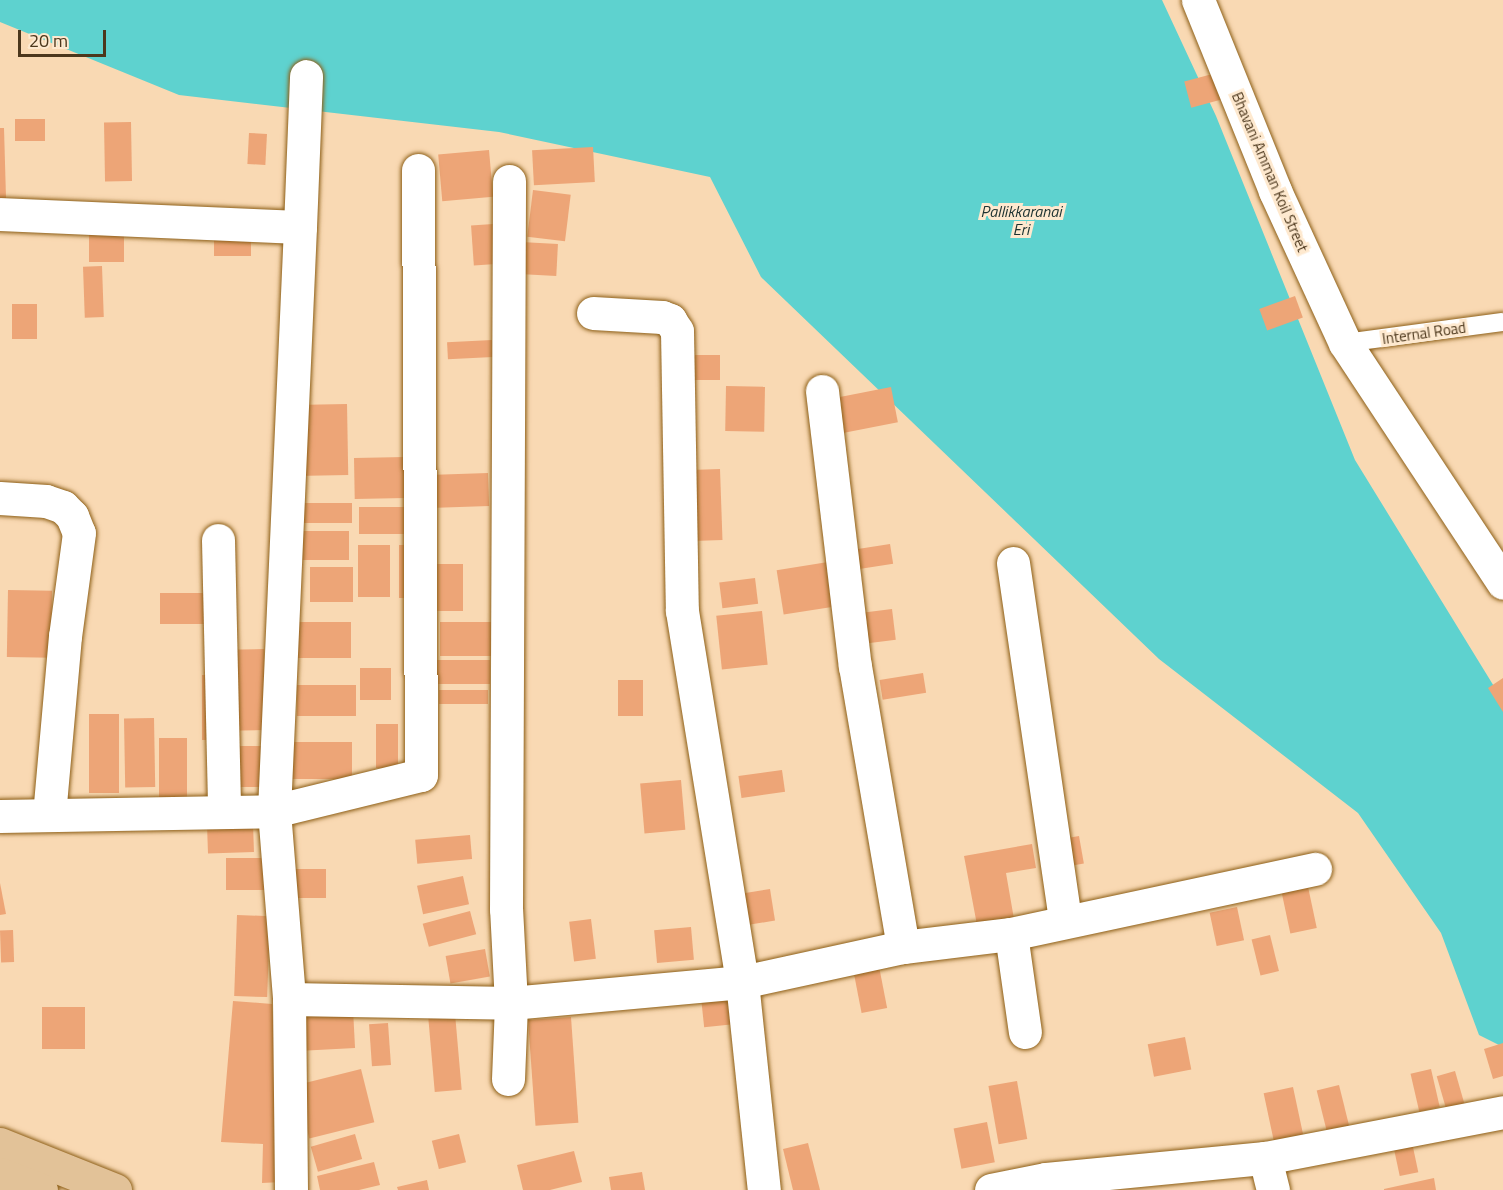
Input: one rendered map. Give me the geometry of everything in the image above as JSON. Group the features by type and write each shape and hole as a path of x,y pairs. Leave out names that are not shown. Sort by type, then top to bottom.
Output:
{"main road":[{"path":"0,1144 115,1190"},
{"path":"0,1173 41,1190"}],"street":[{"name":"Bhavani Amman Koil Street","path":"1198,0 1275,191 1345,344 1503,583"},
{"path":"291,1190 289,999 273,811 306,76"},
{"path":"0,816 224,810 273,811 421,775 418,170"},
{"path":"508,1079 512,1003 506,909 509,181"},
{"path":"0,214 300,227"},
{"path":"593,313 662,317 670,320 677,331 682,611 742,982 764,1190"},
{"path":"822,392 855,666 903,947"},
{"path":"0,498 46,501 63,507 72,516 79,534 65,636 50,814"},
{"path":"218,540 224,810"},
{"path":"1013,563 1065,921"},
{"path":"289,999 512,1003 742,982 903,947 1011,934 1316,869"},
{"path":"1011,934 1025,1032"},
{"path":"991,1190 1046,1179 1265,1158 1503,1112"},
{"path":"1265,1158 1273,1190"}],"lane":[{"name":"Internal Road","path":"1345,344 1503,322"}],"water":[{"name":"Pallikkaranai Eri","path":"0,0 1162,0 1216,116 1355,460 1503,701 1503,1047 1479,1035 1441,933 1358,813 1159,659 761,277 710,177 499,132 179,95 0,22"}],"building":[{"path":"1220,72 1227,98 1191,108 1184,82"},
{"path":"15,119 45,119 45,141 15,141"},
{"path":"104,122 131,122 132,181 105,181"},
{"path":"0,128 4,128 6,198 0,198"},
{"path":"249,133 267,134 265,165 247,164"},
{"path":"593,147 595,182 534,185 532,150"},
{"path":"489,150 493,197 442,201 438,154"},
{"path":"533,190 571,195 565,241 527,237"},
{"path":"493,224 496,264 474,265 471,226"},
{"path":"89,226 124,226 124,262 89,262"},
{"path":"214,231 251,231 251,256 214,256"},
{"path":"521,242 558,244 556,276 519,274"},
{"path":"102,266 104,317 85,318 83,267"},
{"path":"1295,296 1303,318 1267,331 1259,309"},
{"path":"12,304 37,304 37,339 12,339"},
{"path":"492,340 493,357 448,359 447,342"},
{"path":"684,355 720,355 720,380 684,380"},
{"path":"726,386 765,387 764,432 725,431"},
{"path":"891,387 898,422 834,435 827,399"},
{"path":"347,404 348,475 295,476 294,405"},
{"path":"405,457 406,498 355,499 354,458"},
{"path":"720,469 722,540 686,541 683,470"},
{"path":"488,473 489,506 437,508 436,475"},
{"path":"290,503 352,503 352,523 290,523"},
{"path":"359,507 414,507 414,534 359,534"},
{"path":"290,531 349,531 349,560 290,560"},
{"path":"890,544 893,564 855,570 851,550"},
{"path":"358,545 390,545 390,597 358,597"},
{"path":"399,545 418,545 418,598 399,598"},
{"path":"828,562 835,606 784,615 777,570"},
{"path":"436,564 463,564 463,611 436,611"},
{"path":"310,567 353,567 353,602 310,602"},
{"path":"755,578 758,604 722,608 719,582"},
{"path":"8,590 52,591 51,658 7,657"},
{"path":"160,593 205,593 205,624 160,624"},
{"path":"892,609 896,640 868,643 864,612"},
{"path":"762,611 768,665 722,670 716,616"},
{"path":"288,622 351,622 351,658 288,658"},
{"path":"440,622 491,622 491,656 440,656"},
{"path":"264,649 265,730 228,731 227,650"},
{"path":"436,660 490,660 490,684 436,684"},
{"path":"360,668 391,668 391,700 360,700"},
{"path":"923,673 926,693 883,700 880,680"},
{"path":"202,675 217,675 217,740 202,740"},
{"path":"1503,678 1503,712 1488,688"},
{"path":"618,680 643,680 643,716 618,716"},
{"path":"297,685 356,685 356,716 297,716"},
{"path":"439,690 488,690 488,704 439,704"},
{"path":"89,714 119,714 119,793 89,793"},
{"path":"154,718 155,787 125,788 124,719"},
{"path":"376,724 398,724 398,768 376,768"},
{"path":"159,738 187,738 187,801 159,801"},
{"path":"289,742 352,742 352,779 289,779"},
{"path":"230,746 261,746 261,787 230,787"},
{"path":"782,770 785,792 741,798 738,776"},
{"path":"681,780 685,830 645,833 640,784"},
{"path":"253,824 254,852 208,854 207,826"},
{"path":"470,835 472,859 417,864 415,840"},
{"path":"1079,836 1084,864 1064,867 1059,839"},
{"path":"1032,844 1036,868 1006,873 1014,919 977,925 964,856"},
{"path":"226,858 268,858 268,890 226,890"},
{"path":"286,869 326,869 326,898 286,898"},
{"path":"463,876 469,904 423,914 417,886"},
{"path":"1307,882 1317,928 1290,934 1281,888"},
{"path":"0,883 6,914 0,915"},
{"path":"770,889 775,921 747,925 742,893"},
{"path":"1237,907 1244,940 1217,946 1210,913"},
{"path":"470,911 476,934 429,947 423,924"},
{"path":"237,915 270,916 267,997 234,996"},
{"path":"591,919 596,959 574,961 569,922"},
{"path":"691,927 694,960 657,963 654,930"},
{"path":"0,930 13,930 14,962 1,962"},
{"path":"1270,935 1279,971 1261,975 1252,940"},
{"path":"485,949 490,977 450,984 446,956"},
{"path":"877,956 887,1008 862,1013 851,961"},
{"path":"734,986 738,1024 704,1027 700,990"},
{"path":"233,1001 272,1004 282,1182 262,1183 263,1144 221,1142"},
{"path":"454,1002 462,1090 435,1092 427,1004"},
{"path":"42,1007 85,1007 85,1049 42,1049"},
{"path":"353,1009 355,1048 298,1051 296,1012"},
{"path":"571,1017 578,1123 535,1126 528,1020"},
{"path":"388,1023 391,1065 372,1066 369,1024"},
{"path":"1185,1037 1191,1069 1154,1077 1148,1044"},
{"path":"1503,1043 1503,1076 1493,1079 1484,1049"},
{"path":"361,1069 374,1122 309,1139 296,1085"},
{"path":"1431,1069 1440,1107 1419,1112 1411,1074"},
{"path":"1455,1071 1465,1107 1447,1112 1437,1076"},
{"path":"1017,1081 1027,1139 999,1144 988,1086"},
{"path":"1339,1085 1350,1130 1328,1135 1317,1091"},
{"path":"1293,1087 1304,1138 1274,1144 1264,1093"},
{"path":"987,1122 995,1162 961,1169 954,1128"},
{"path":"1410,1133 1418,1172 1400,1176 1391,1137"},
{"path":"355,1134 362,1159 318,1172 311,1147"},
{"path":"459,1134 466,1162 439,1169 432,1141"},
{"path":"808,1143 820,1190 793,1190 783,1149"},
{"path":"574,1151 582,1182 550,1190 523,1190 517,1165"},
{"path":"374,1162 380,1185 359,1190 320,1190 317,1176"},
{"path":"642,1172 645,1190 611,1190 609,1177"},
{"path":"1434,1178 1436,1190 1384,1190 1384,1189"},
{"path":"427,1180 429,1190 398,1190 397,1187"}]}
